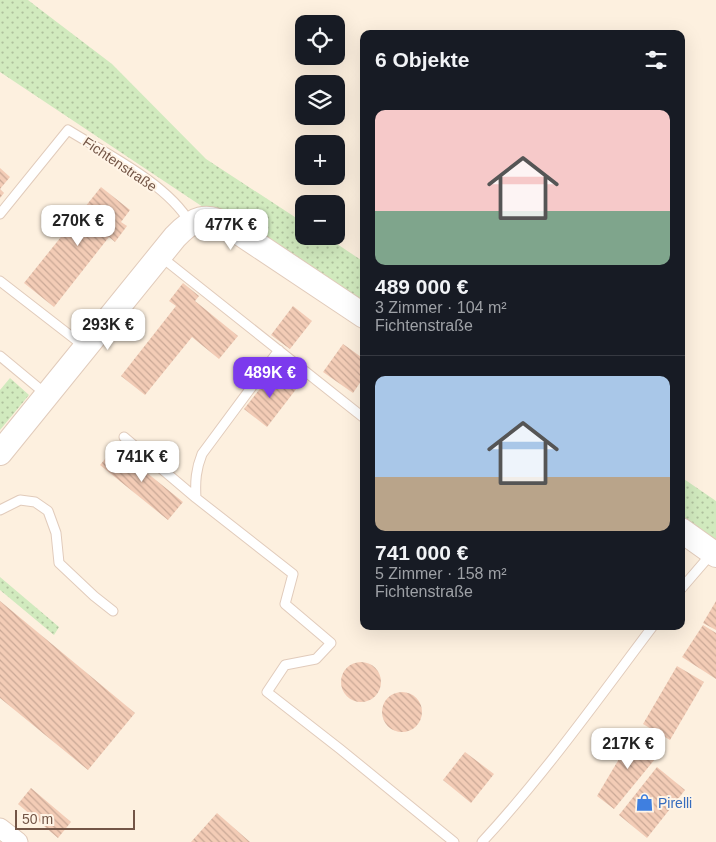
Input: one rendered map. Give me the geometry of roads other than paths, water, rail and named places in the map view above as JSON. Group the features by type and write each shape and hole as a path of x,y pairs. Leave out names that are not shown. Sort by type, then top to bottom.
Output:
{"street":[{"path":"0,454 182,229 202,218 224,223 360,313"},
{"path":"685,533 714,554"},
{"path":"0,828 18,842"}],"lane":[{"name":"Fichtenstraße","path":"0,214 68,130 147,180 183,210 190,223"},
{"path":"160,256 360,415"},
{"path":"0,281 85,348"},
{"path":"196,498 195,483 202,454 279,350"},
{"path":"0,356 47,395"},
{"path":"124,436 196,498 293,574 285,604 331,644 316,659 285,665 267,692 454,842"},
{"path":"0,510 20,500 35,502 48,511 56,533 59,563 113,611"},
{"path":"685,584 714,554"},
{"path":"482,842 570,736 650,630"}],"place":[{"name":"Pirelli","path":"644,803"}]}
